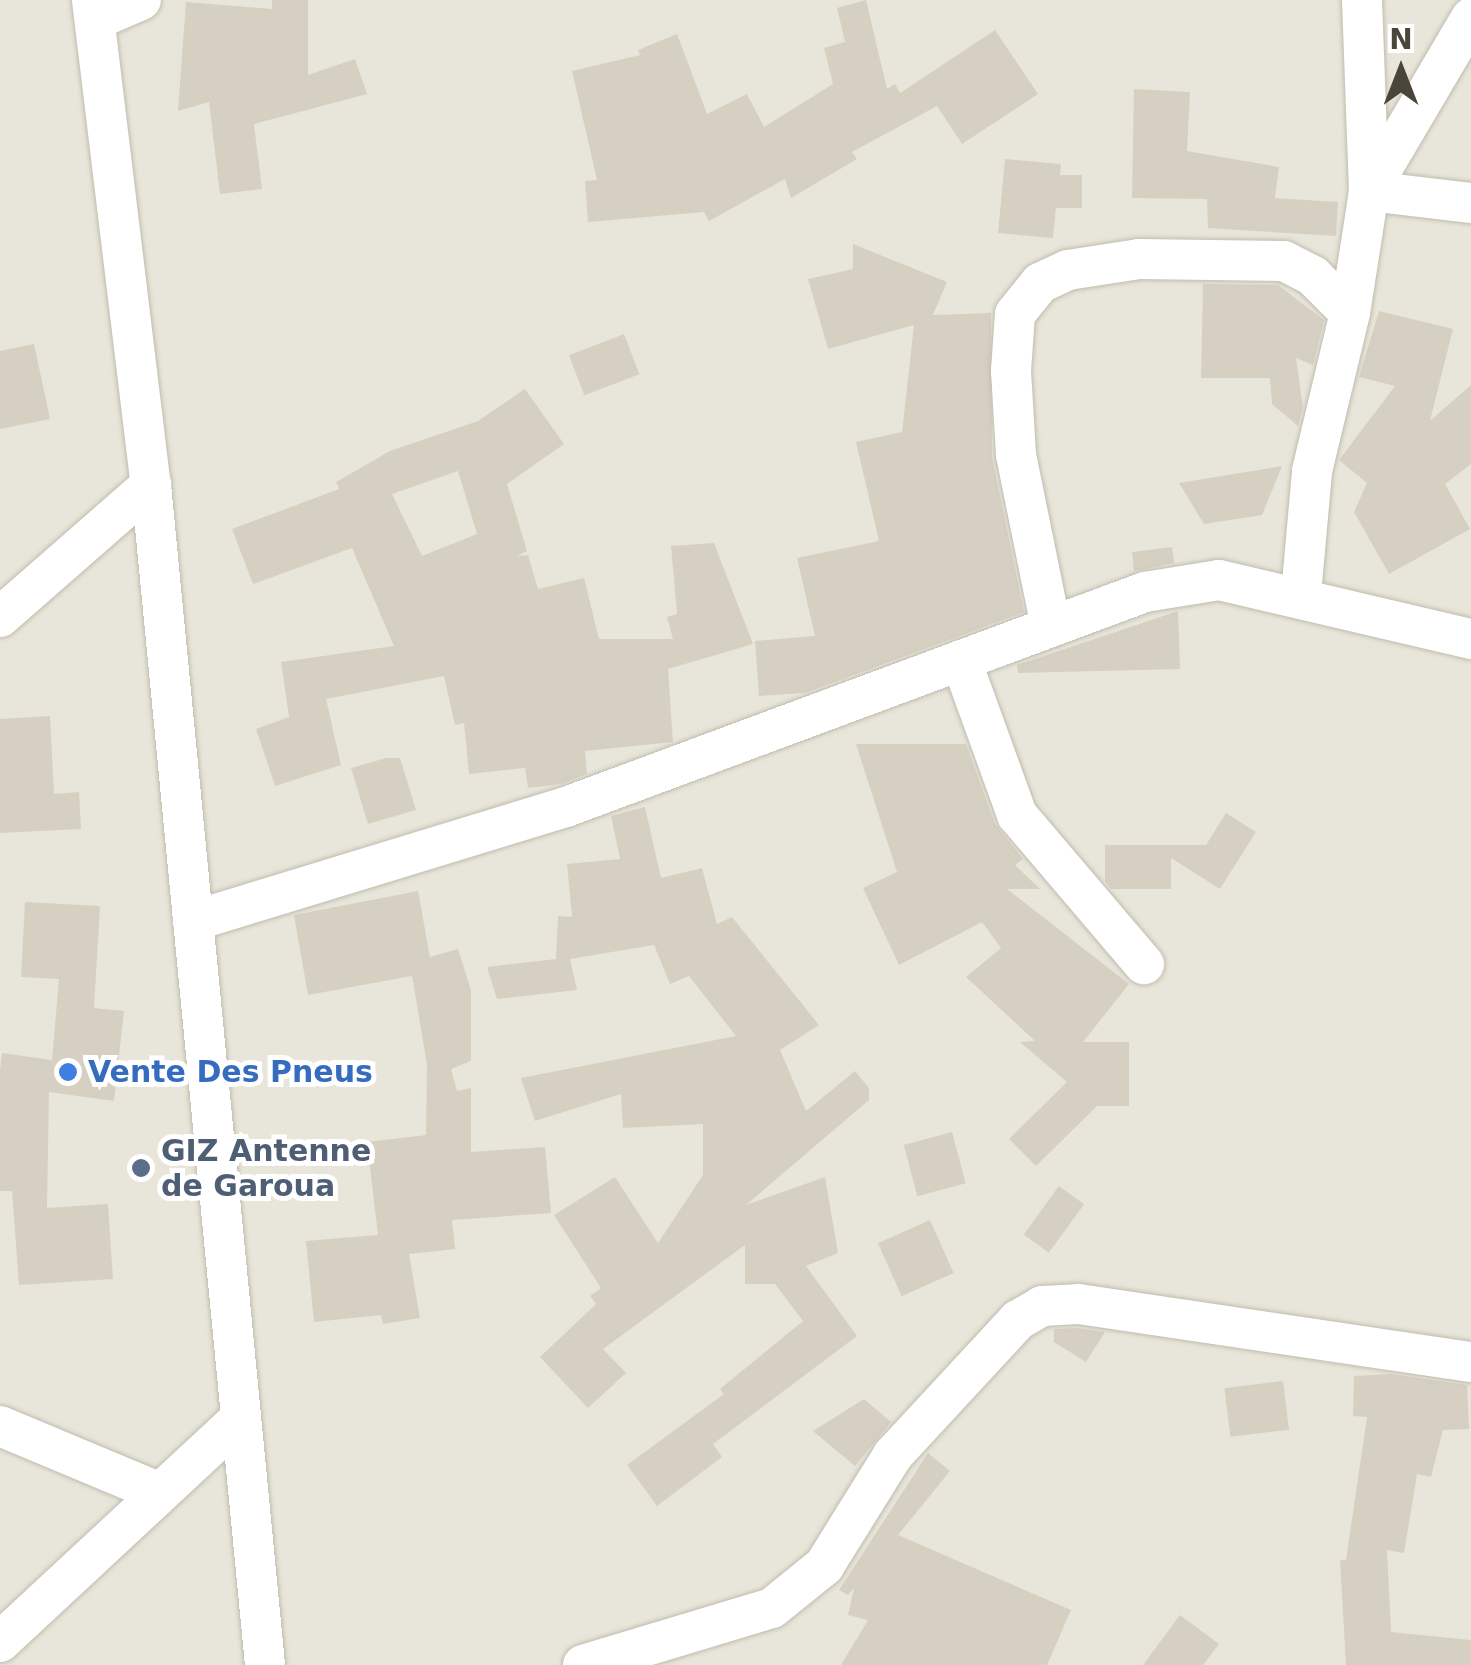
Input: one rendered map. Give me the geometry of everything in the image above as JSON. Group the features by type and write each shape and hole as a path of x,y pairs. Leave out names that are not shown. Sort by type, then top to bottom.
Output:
{"street":[{"path":"141,0 94,10 151,485 265,1665"},
{"path":"1301,596 1312,471 1350,313 1368,191 1362,0"},
{"path":"1368,191 1471,18"},
{"path":"1368,191 1471,203"},
{"path":"1052,626 1016,455 1010,371 1015,314 1040,283 1068,270 1139,259 1284,261 1313,276 1350,313"},
{"path":"0,617 151,485"},
{"path":"192,921 566,807 1146,592 1218,580 1301,596 1382,622 1471,638"},
{"path":"961,660 1017,816 1144,964"},
{"path":"582,1665 772,1608 824,1566 893,1455 1018,1320 1042,1306 1078,1304 1471,1362"},
{"path":"0,1642 240,1419"},
{"path":"0,1426 160,1493"}],"shaded area":[{"path":"0,0 1471,0 1471,1665 0,1665"}],"building":[{"path":"272,0 308,0 308,75 355,59 367,94 254,124 262,189 220,194 209,102 178,111 186,2 272,9"},
{"path":"866,0 887,89 895,84 900,93 995,30 1038,94 962,144 937,106 852,152 857,159 791,198 785,179 709,221 704,212 588,222 585,181 597,180 572,71 640,55 638,50 677,34 707,114 747,94 764,127 833,84 824,48 845,42 837,8"},
{"path":"1134,89 1190,92 1187,151 1279,167 1275,198 1338,202 1336,236 1208,228 1207,199 1132,198"},
{"path":"1005,159 1061,164 1060,175 1082,175 1082,208 1056,208 1053,238 998,233"},
{"path":"853,244 947,282 933,315 991,313 992,457 1024,612 805,693 759,696 755,641 815,636 797,558 879,541 856,442 902,432 914,325 828,349 808,279 853,269"},
{"path":"1203,284 1278,285 1324,320 1313,365 1296,358 1303,407 1298,426 1272,404 1270,378 1201,378"},
{"path":"1379,311 1453,329 1430,421 1471,385 1471,464 1445,484 1470,529 1389,574 1354,512 1367,483 1339,460 1395,386 1359,377"},
{"path":"624,334 639,374 584,395 569,355"},
{"path":"34,344 50,419 0,429 0,351"},
{"path":"525,389 564,444 507,484 527,551 517,556 528,555 538,589 584,578 599,639 673,639 667,617 677,614 671,546 714,543 753,644 668,669 673,742 585,751 587,774 561,784 528,788 525,768 469,774 464,723 455,725 444,676 326,699 341,765 275,786 256,729 289,717 281,662 394,646 352,548 253,584 232,529 339,489 336,482 390,451 478,421","holes":["458,471 477,534 422,556 392,494"]},
{"path":"1282,466 1262,515 1204,524 1179,483"},
{"path":"1172,547 1174,563 1134,571 1132,552"},
{"path":"1178,611 1180,669 1018,673 1017,665"},
{"path":"50,716 54,794 79,792 81,829 0,833 0,719"},
{"path":"856,744 966,744 995,824 1023,859 1015,865 1040,889 1007,889 1129,984 1083,1042 1129,1042 1129,1106 1097,1106 1036,1166 1009,1139 1067,1082 1020,1042 1035,1041 966,977 1001,948 982,922 899,965 863,888 897,872"},
{"path":"400,758 416,810 368,824 351,768"},
{"path":"645,807 661,878 702,868 717,924 732,917 819,1025 780,1050 806,1111 855,1071 869,1088 869,1100 746,1205 825,1177 838,1253 806,1266 857,1336 713,1444 722,1457 657,1506 627,1465 724,1394 720,1389 803,1321 775,1284 745,1284 745,1245 603,1349 626,1373 588,1408 540,1357 596,1304 590,1296 601,1288 554,1215 615,1177 658,1243 703,1175 703,1124 623,1128 621,1094 535,1121 521,1078 736,1036 689,976 670,984 654,945 570,959 577,990 497,999 487,967 556,959 558,916 572,917 567,864 620,859 611,816"},
{"path":"1226,813 1256,832 1220,889 1171,858 1171,889 1111,889 1105,881 1105,845 1206,845"},
{"path":"418,891 430,957 458,949 471,990 471,1061 451,1069 457,1091 471,1088 471,1152 545,1147 551,1213 452,1220 455,1249 409,1254 420,1318 383,1324 381,1315 314,1322 306,1241 378,1235 367,1142 426,1135 427,1064 412,976 308,995 294,915"},
{"path":"25,902 100,906 94,1008 124,1011 114,1101 49,1092 47,1208 108,1204 113,1279 19,1285 12,1191 0,1191 2,1053 52,1060 59,979 21,977"},
{"path":"952,1132 966,1183 917,1196 904,1145"},
{"path":"1059,1186 1084,1204 1049,1253 1024,1235"},
{"path":"930,1220 954,1273 902,1296 878,1243"},
{"path":"1054,1329 1105,1332 1086,1362 1054,1342"},
{"path":"1391,1374 1467,1385 1469,1429 1443,1430 1431,1477 1417,1474 1404,1553 1387,1550 1391,1632 1471,1640 1471,1665 1346,1665 1340,1560 1346,1560 1367,1417 1353,1416 1354,1376"},
{"path":"1283,1381 1289,1430 1230,1437 1224,1388"},
{"path":"864,1399 891,1422 855,1466 813,1431"},
{"path":"928,1453 950,1471 898,1535 1071,1610 1047,1665 841,1665 868,1620 848,1615 854,1588 848,1595 839,1590"},
{"path":"1180,1615 1219,1644 1203,1665 1143,1665"}],"place":[{"name":"Vente Des Pneus","path":"68,1072"},
{"name":"GIZ Antenne de Garoua","path":"141,1168"}]}
